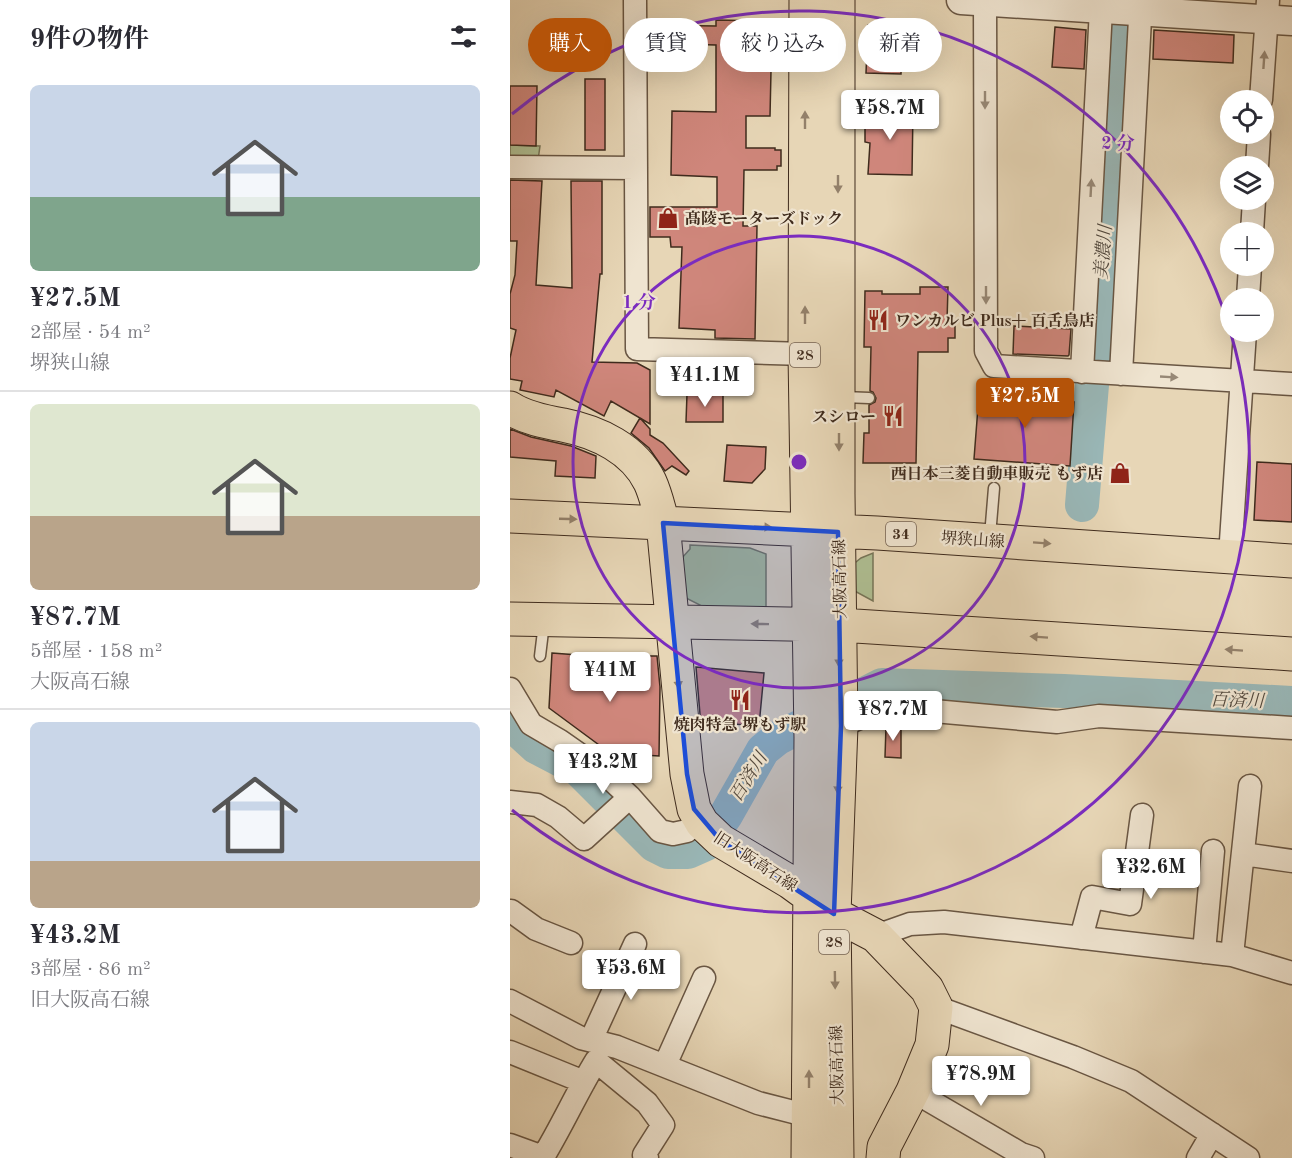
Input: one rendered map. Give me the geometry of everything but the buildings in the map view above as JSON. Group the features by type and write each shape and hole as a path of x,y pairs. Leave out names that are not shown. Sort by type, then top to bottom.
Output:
{"main road":[{"name":"大阪高石線","path":"806,0 805,354 808,493 823,531 840,625 825,718 822,905 808,1158"},
{"name":"大阪高石線","path":"825,718 808,625 823,531 854,398 838,0"},
{"name":"旧大阪高石線","path":"510,408 545,422 579,428 618,446 640,465 651,484 663,523 673,621 682,775 693,809 707,828 822,905 876,936 927,989 936,1007"},
{"name":"堺狭山線","path":"510,516 990,540 1292,561"},
{"path":"510,619 840,625 1292,654"},
{"name":"大阪高石線","path":"822,905 837,1158"},
{"path":"883,1158 884,1147 913,1091 932,1045 936,1007"}],"street":[{"path":"635,0 637,349 805,354"},
{"path":"1263,90 1276,13 1141,6 1101,9 977,0 986,351 994,366 1292,384"},
{"path":"1116,374 1141,6"},
{"path":"1084,372 1101,9"},
{"path":"510,167 636,168"},
{"path":"1230,556 1244,342"},
{"path":"510,689 531,724 600,769 630,797 660,831 673,834 707,828"},
{"path":"825,718 882,708 900,708 1057,722 1099,716 1292,728"},
{"path":"1233,955 1250,786"},
{"path":"510,802 537,805 558,817 584,839 630,797"},
{"path":"1081,938 1092,897 1130,904 1142,815"},
{"path":"1204,952 1213,851"},
{"path":"1243,854 1292,861"},
{"path":"510,911 536,929 571,943"},
{"path":"876,936 910,924 944,922 1233,955 1291,967"},
{"path":"591,1040 635,944"},
{"path":"665,1065 704,978"},
{"path":"510,1000 581,1038 617,1047 758,1103 809,1116"},
{"path":"936,1007 1073,1057 1131,1082 1248,1158"},
{"path":"510,1052 584,1082"},
{"path":"510,1145 543,1157 565,1122 596,1061 647,1103 663,1125 644,1155 647,1158"},
{"path":"913,1091 1021,1154 1033,1158"},
{"path":"1198,1158 1212,1134"}],"lane":[{"path":"990,540 994,488"},
{"path":"540,656 544,620"}],"highlighted area":[{"path":"663,523 838,532 841,726 834,914 721,841 694,809 687,774"}],"green space":[{"path":"510,145 540,146 538,160 510,158"},
{"path":"690,545 750,548 766,554 766,608 701,608 700,605 686,598 681,559 690,549"},
{"path":"873,553 873,601 851,589 851,566 861,558"}],"waterway":[{"name":"美濃川","path":"1082,505 1121,36 1132,0"},
{"name":"百済川","path":"510,723 536,747 578,769 654,845 668,852 688,852 706,844 726,815 763,750 778,738 882,685 1064,691 1292,703"}],"place":[{"name":"髙陵モーターズドック","path":"668,218"},
{"name":"ワンカルビ Plus+ 百舌鳥店","path":"878,320"},
{"name":"スシロー","path":"893,416"},
{"name":"西日本三菱自動車販売 もず店","path":"1120,473"},
{"name":"焼肉特急 堺もず駅","path":"740,700"}]}
